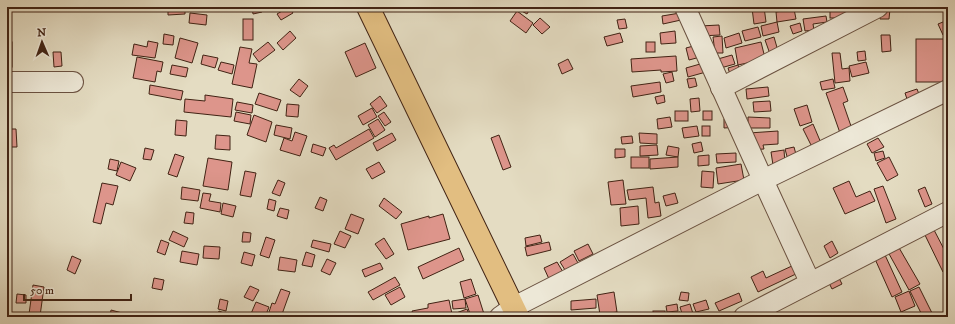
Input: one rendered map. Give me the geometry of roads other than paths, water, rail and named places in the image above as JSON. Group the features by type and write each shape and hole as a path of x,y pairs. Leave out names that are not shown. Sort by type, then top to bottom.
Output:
{"main road":[{"path":"368,7 511,314"}],"street":[{"path":"685,7 810,282"},
{"path":"721,88 878,7"},
{"path":"7,82 72,82"},
{"path":"511,314 763,180 948,90"},
{"path":"744,317 948,212"}]}
